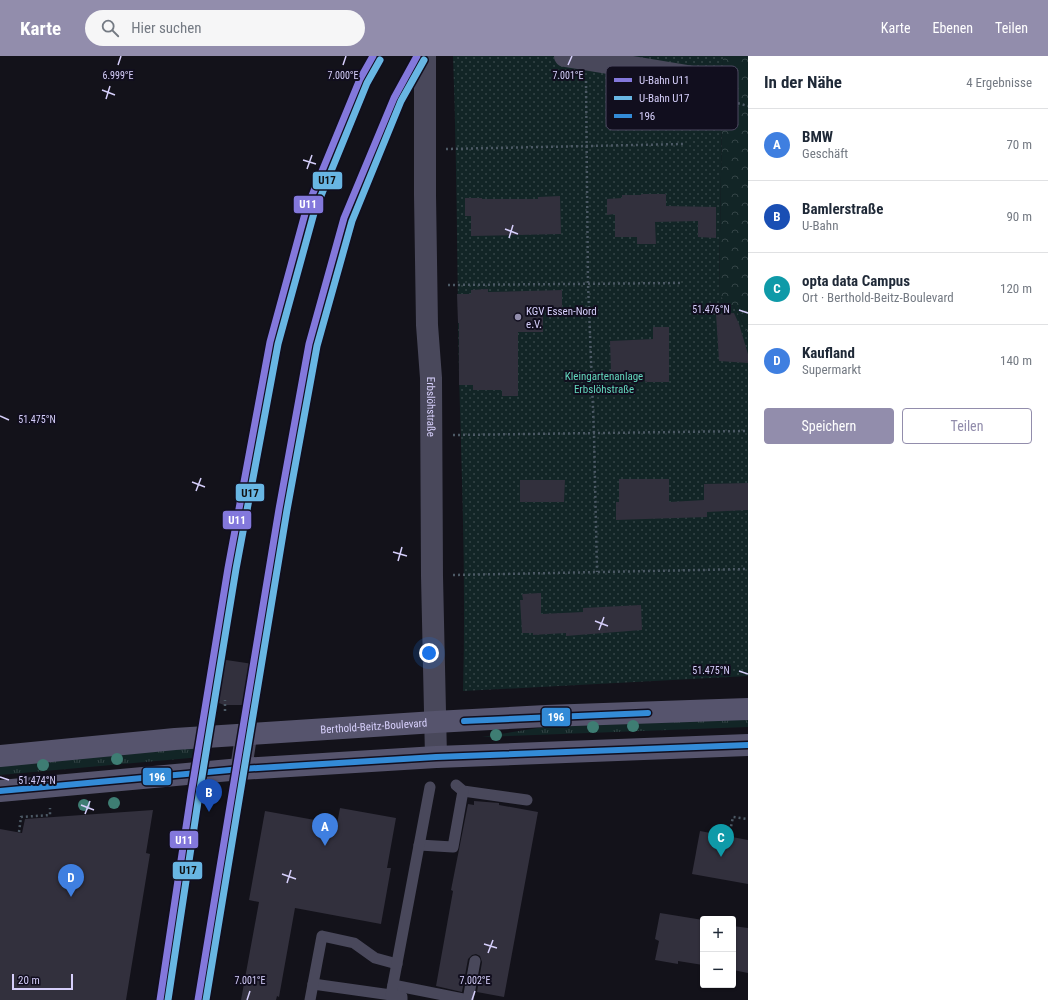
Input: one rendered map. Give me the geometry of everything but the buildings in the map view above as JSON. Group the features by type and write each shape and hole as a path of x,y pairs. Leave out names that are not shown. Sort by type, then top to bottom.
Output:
{"main road":[{"name":"Berthold-Beitz-Boulevard","path":"0,756 175,739 246,736 435,722 546,716 748,709"},
{"path":"0,791 241,769 436,757 748,745"}],"street":[{"name":"Erbslöhstraße","path":"425,56 427,285 430,378 436,757"},
{"path":"576,58 625,66"},
{"path":"241,769 246,736"}],"lane":[{"path":"200,1000 241,769"},
{"path":"392,990 430,787"},
{"path":"419,845 453,848 460,788 527,800"},
{"path":"310,1000 322,936 354,943 376,958 397,964"},
{"path":"313,984 392,990 468,1000 475,961"},
{"path":"392,990 402,997 402,1000"}],"path":[{"path":"576,58 586,147 588,284 594,434 597,572"},
{"path":"425,149 683,144"},
{"path":"427,285 683,283"},
{"path":"431,436 748,431"},
{"path":"432,576 748,569"},
{"path":"225,700 225,711"},
{"path":"19,832 21,817 50,815"},
{"path":"729,836 733,817 748,819"}],"green space":[{"name":"Kleingartenanlage Erbslöhstraße","path":"453,56 723,56 723,66 606,66 606,130 722,130 719,293 725,303 734,306 748,334 748,676 463,691 463,533"},
{"path":"723,56 748,56 748,334 734,306 725,303 719,294 722,130 738,130 738,66 723,66"},
{"path":"748,715 748,727 482,737 575,722"},
{"path":"200,746 201,757 0,775 0,763"}],"metro line":[{"name":"U11","path":"160,1000 191,794 228,568 270,342 306,210 360,79 373,56"},
{"name":"U11","path":"198,1000 279,509 309,344 344,218 394,98 417,56"},
{"name":"U17","path":"168,1000 199,795 236,569 278,344 314,213 367,83 380,60"},
{"name":"U17","path":"206,1000 287,510 317,346 352,221 401,101 424,60"}],"transit line":[{"name":"196","path":"464,721 648,713"},
{"name":"196","path":"0,791 241,769 436,757 748,745"}],"place":[{"name":"KGV Essen-Nord e.V.","path":"518,317"},
{"name":"Bamlerstraße","path":"209,812"},
{"name":"BMW","path":"325,846"},
{"name":"opta data Campus","path":"721,857"},
{"name":"Kaufland","path":"71,897"}]}
